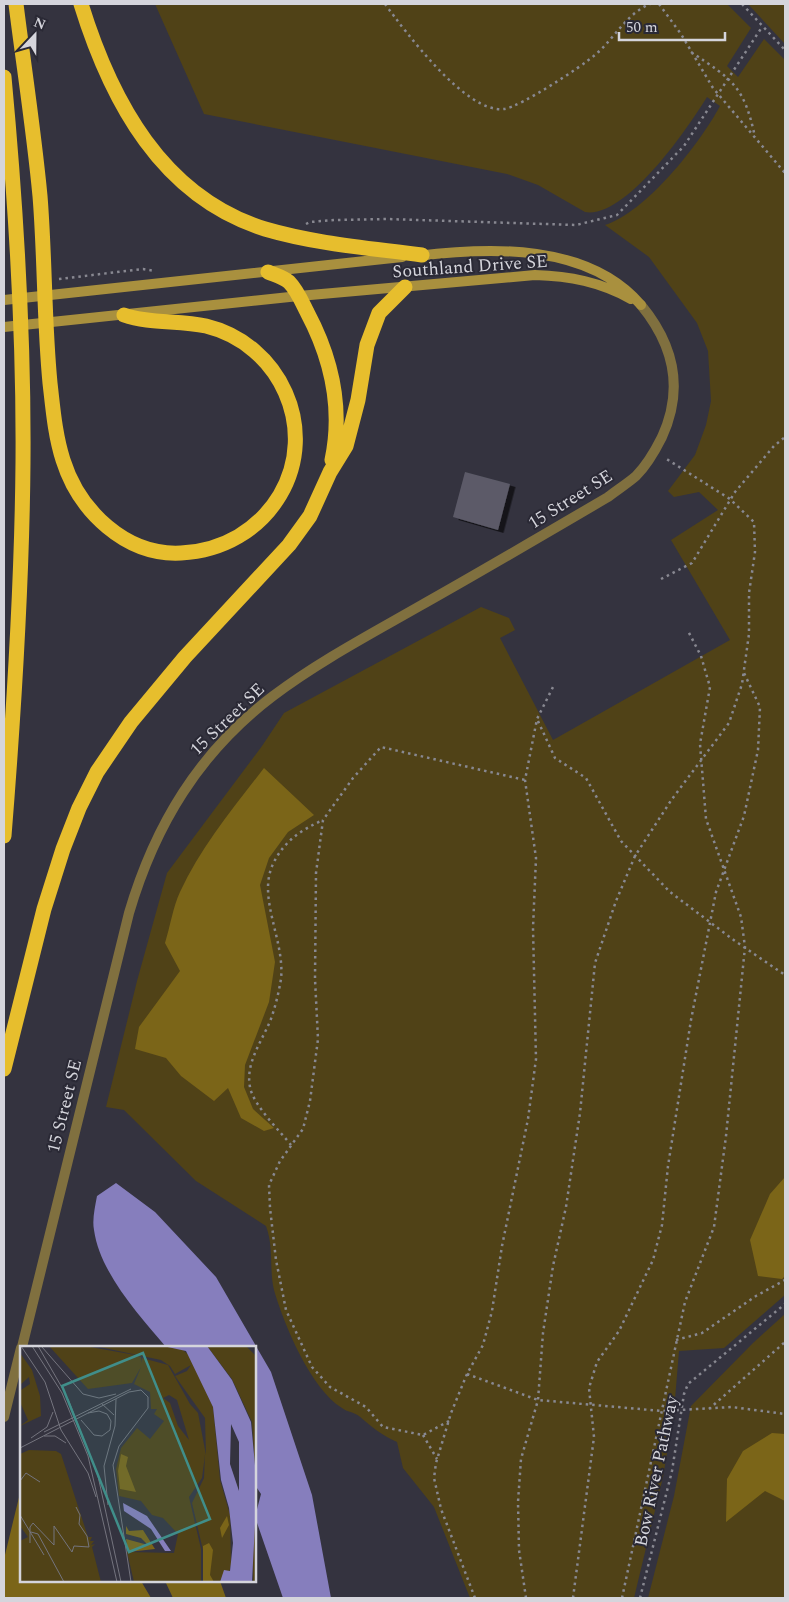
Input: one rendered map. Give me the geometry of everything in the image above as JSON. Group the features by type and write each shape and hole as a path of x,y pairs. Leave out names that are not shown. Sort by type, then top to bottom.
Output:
{"highway":[{"path":"16,4 40,196 46,341 54,423 63,461 86,504 117,535 142,548 166,554 193,553 220,546 249,532 270,512 285,486 293,459 294,429 291,404 270,364 255,349 229,334 198,325 138,320 124,315"},
{"path":"82,4 126,114 162,162 183,183 208,202 263,228 300,238 422,255"},
{"path":"4,77 17,215 23,461 17,664 4,836"},
{"path":"268,272 289,283 299,296 324,349 332,376 338,433 330,472"},
{"path":"4,1068 50,892 79,808 97,772 132,722 185,657 289,545 310,516 330,472 346,446 358,400 367,345 379,312 405,287"}],"main road":[{"name":"Southland Drive SE","path":"4,300 422,255 501,252 546,255 572,261 623,286 641,305"},
{"name":"Southland Drive SE","path":"4,326 88,319 299,296 535,275 565,276 584,280 619,293 641,305"}],"street":[{"name":"15 Street SE","path":"22,1346 140,875 178,798 194,773 240,724 273,696 357,642 608,497 636,475 655,452 673,411 675,384 668,350 657,324 641,305"},
{"name":"15 Street SE","path":"4,1417 20,1352"}],"path":[{"path":"385,4 416,46 455,85 488,106 502,110 528,98 594,56 638,9 650,4"},
{"path":"659,4 681,34 718,94 785,173"},
{"path":"742,4 785,50"},
{"path":"302,226 310,222 335,220 417,220 576,225 599,221 617,215 670,163 688,141 762,27"},
{"path":"690,51 728,79 740,91 749,108 756,138"},
{"path":"100,276 143,269 157,271"},
{"path":"661,579 692,563 730,499 774,446 785,437"},
{"path":"526,1598 519,1550 518,1502 521,1459 538,1400 543,1333 553,1266 566,1208 580,1114 595,963 616,901 635,856 672,799 729,722 744,673 749,634 750,593 755,552 754,522 730,499 655,452"},
{"path":"622,1598 685,1302 714,1227 726,1136 745,948 741,916 706,819 700,744 710,687 701,656 688,631"},
{"path":"573,1598 594,1437 589,1388 597,1362 619,1331 639,1293 653,1260 662,1225 668,1166 716,892 744,816 758,750 760,707 744,673"},
{"path":"475,1598 441,1509 434,1478 437,1459 449,1421 467,1374 483,1345 492,1311 502,1246 528,1119 536,1059 533,928 536,858 525,780 538,719 554,685"},
{"path":"538,719 555,758 586,778 621,841 635,856 670,892 745,948 785,975"},
{"path":"449,1421 423,1435 383,1427 366,1407 330,1387 312,1367 300,1345 286,1310 276,1260 269,1185 280,1161 304,1129 310,1101 318,1039 315,979 316,873 323,820 352,778 381,747 525,780"},
{"path":"291,1146 254,1098 250,1088 249,1073 252,1060 272,1016 281,978 281,949 268,896 268,880 273,864 283,847 300,830 323,820"},
{"path":"676,1340 702,1333 756,1296 785,1280"},
{"name":"Bow River Pathway","path":"640,1598 672,1471 684,1394 688,1384 785,1304"},
{"path":"709,1409 785,1342"},
{"path":"467,1374 538,1400 662,1411 732,1408 785,1414"},
{"path":"423,1435 437,1459"}],"shaded area":[{"path":"155,4 727,4 751,28 727,66 738,77 764,39 785,60 785,1295 724,1348 679,1351 674,1411 663,1477 634,1598 470,1598 434,1507 403,1468 397,1442 381,1434 357,1415 344,1409 331,1399 309,1372 284,1321 274,1290 270,1242 266,1226 196,1181 124,1110 106,1107 137,981 167,873 262,746 284,713 481,607 509,618 515,630 500,638 553,740 730,640 671,540 718,510 699,492 674,497 668,491 695,455 706,425 711,401 708,351 697,323 649,257 605,225 621,218 654,192 699,139 720,106 707,97 671,149 637,187 619,201 601,210 585,212 538,185 507,174 204,114"},
{"path":"748,4 785,4 785,44"},
{"path":"264,768 314,815 288,832 269,858 260,885 275,962 269,1002 245,1065 244,1087 253,1109 274,1128 264,1131 241,1118 228,1088 214,1101 181,1076 166,1058 135,1049 139,1027 180,971 165,943 180,892 208,843"},
{"path":"785,1177 785,1276 782,1279 758,1276 750,1240 770,1194"},
{"path":"116,1183 155,1212 216,1277 256,1346 165,1346 122,1293 104,1262 98,1246 93,1222 97,1196"},
{"path":"785,1314 785,1598 648,1598 674,1496 691,1406 753,1343"},
{"path":"256,1346 271,1372 312,1495 331,1598 283,1598 256,1520 261,1494 256,1486"},
{"path":"772,1433 785,1434 785,1501 765,1491 726,1522 727,1479 743,1451"},
{"path":"20,1493 20,1582 142,1582 151,1598 4,1598 4,1559"},
{"path":"165,1582 220,1582 226,1598 173,1598"}],"building":[{"path":"465,472 510,484 498,530 453,517"}]}
